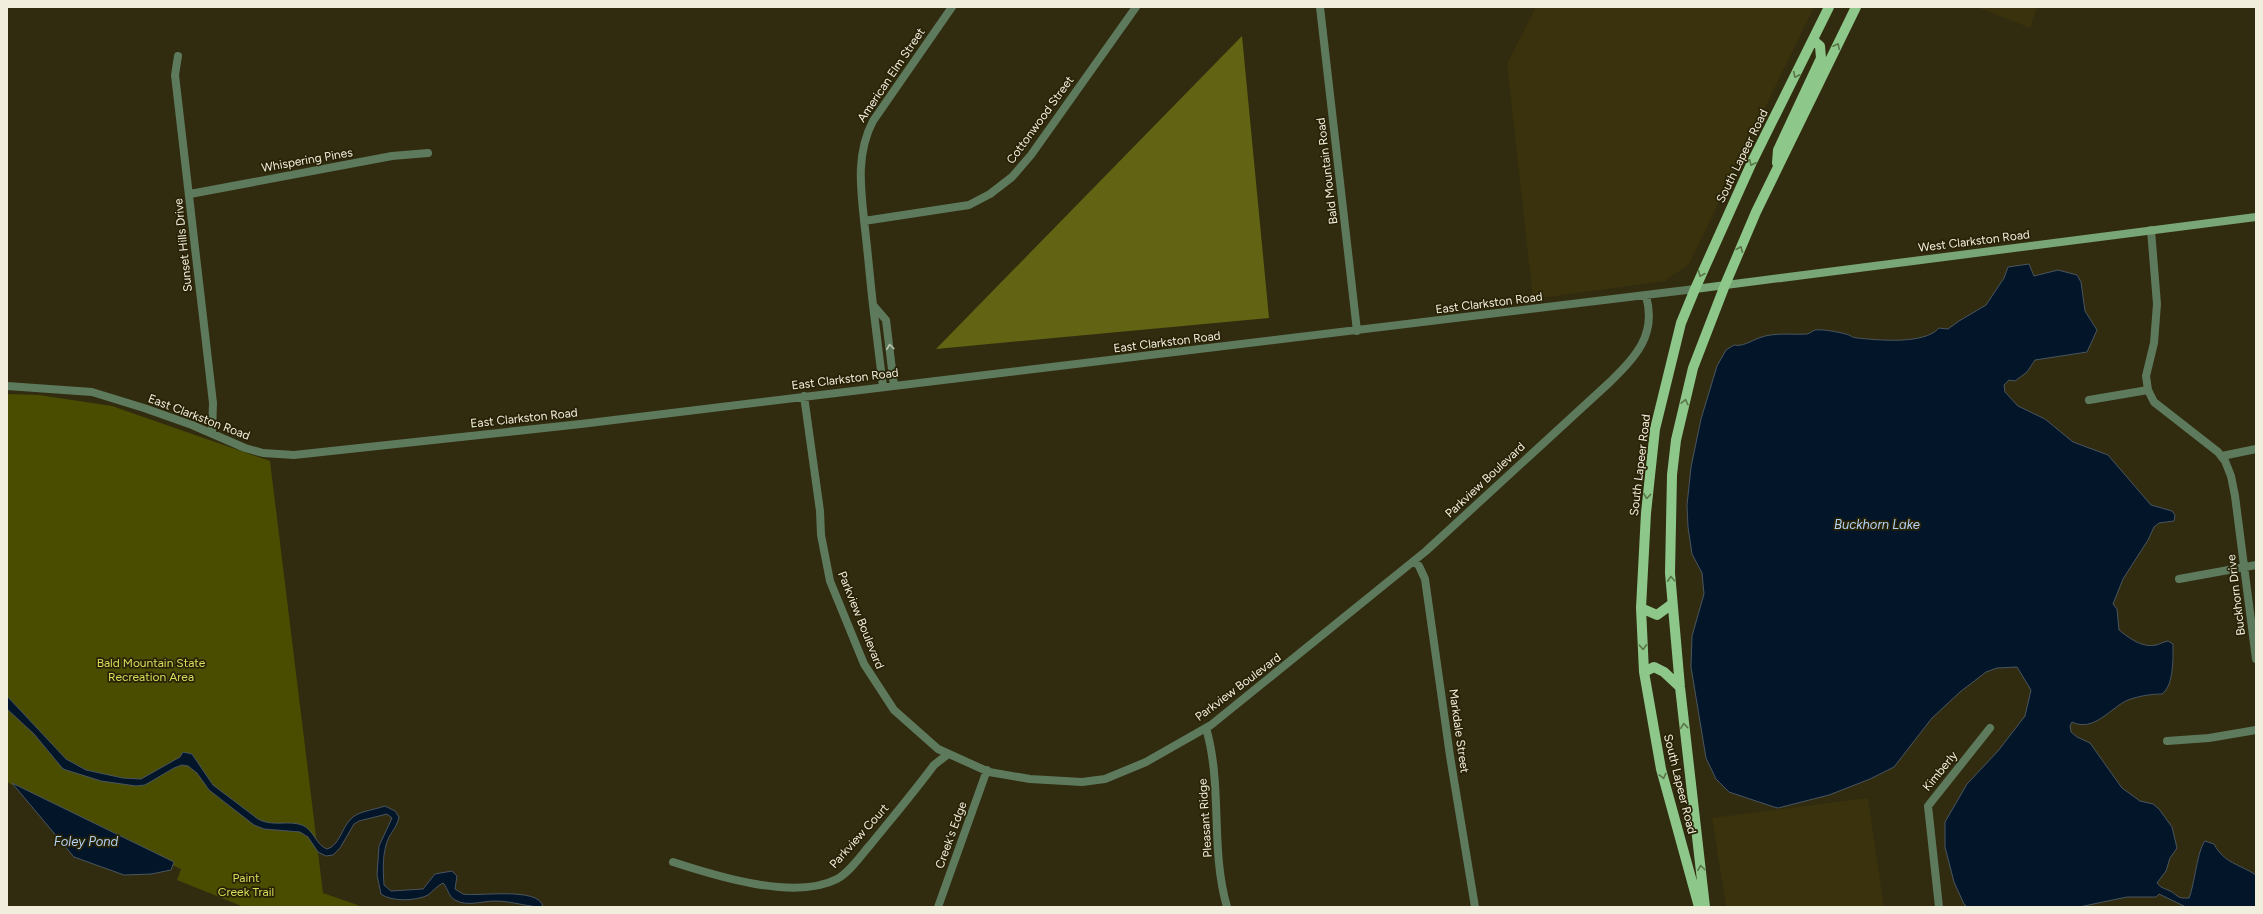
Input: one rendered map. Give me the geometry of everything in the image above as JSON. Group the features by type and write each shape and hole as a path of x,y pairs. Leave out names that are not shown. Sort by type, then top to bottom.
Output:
{"main road":[{"name":"South Lapeer Road","path":"1699,907 1661,769 1644,672 1640,608 1646,513 1655,429 1681,323 1695,289 1749,168 1829,7"},
{"name":"South Lapeer Road","path":"1705,907 1680,687 1670,573 1672,475 1676,440 1693,368 1725,285 1776,169 1856,7"},
{"path":"1776,169 1778,150 1821,58 1820,46 1813,40"},
{"name":"West Clarkston Road","path":"1695,289 2256,217"},
{"path":"1640,608 1657,615 1672,604"},
{"path":"1644,672 1654,667 1664,672 1680,687"}],"street":[{"name":"American Elm Street","path":"883,387 860,186 862,152 867,132 885,103 952,7"},
{"name":"Cottonwood Street","path":"864,221 969,205 990,194 1012,177 1031,155 1136,7"},
{"name":"Bald Mountain Road","path":"1320,7 1357,331"},
{"name":"Sunset Hills Drive","path":"178,56 175,75 190,194 213,404 212,433"},
{"name":"Whispering Pines","path":"190,194 392,156 428,153"},
{"path":"2089,400 2148,390 2146,376 2154,343 2157,304 2151,230"},
{"name":"East Clarkston Road","path":"7,386 92,392 144,408 212,433 245,448 263,453 294,455 581,424 1695,289"},
{"name":"Parkview Boulevard","path":"804,396 820,511 821,535 834,593 864,664 873,680 894,710 946,755 987,770 1030,779 1058,782 1082,782 1105,779 1146,762 1206,728 1301,654 1414,561 1610,382 1637,354 1649,324 1650,310 1646,296"},
{"path":"873,305 886,320 894,386"},
{"name":"Buckhorn Drive","path":"2148,390 2154,402 2205,440 2222,456 2232,476 2256,659"},
{"path":"2222,456 2256,449"},
{"name":"Markdale Street","path":"1414,561 1419,566 1425,579 1428,594 1450,756 1475,907"},
{"path":"2179,579 2256,565"},
{"name":"Pleasant Ridge","path":"1206,728 1213,756 1221,880 1227,907"},
{"name":"Kimberly","path":"1939,907 1928,806 1990,728"},
{"path":"2167,741 2209,738 2256,730"},
{"name":"Parkview Court","path":"673,862 727,878 760,884 814,886 838,878 856,862 934,765 946,755"},
{"name":"Creek's Edge","path":"938,907 987,770"}],"shaded area":[{"path":"1536,7 1814,7 1689,264 1665,281 1533,299 1507,64"},
{"path":"1977,7 2037,7 2030,28"},
{"path":"1242,36 1269,318 936,349"},
{"path":"1868,798 1884,907 1726,907 1712,818"}],"green space":[{"name":"Bald Mountain State Recreation Area","path":"7,394 39,395 112,406 270,461 323,893 363,907 244,907 177,880 181,869 118,841 7,782"}],"water":[{"name":"Buckhorn Lake","path":"2029,264 2034,276 2058,270 2077,275 2081,282 2085,311 2097,330 2087,352 2035,360 2027,372 2015,381 2009,380 2004,385 2005,392 2018,406 2045,419 2073,442 2108,455 2151,505 2172,511 2175,515 2174,521 2159,523 2154,527 2148,540 2123,579 2113,604 2117,609 2119,630 2136,642 2151,646 2168,641 2173,644 2172,671 2169,684 2162,694 2136,697 2128,700 2095,722 2080,724 2072,722 2070,726 2071,732 2077,737 2090,743 2122,788 2140,801 2153,804 2159,809 2172,827 2177,848 2170,858 2166,871 2157,883 2162,888 2179,897 2189,898 2198,859 2205,841 2214,844 2227,859 2256,875 2256,907 2186,907 2159,894 2156,897 2127,897 2079,907 1967,907 1964,904 1954,882 1945,847 1945,822 1967,784 1998,751 2025,716 2031,690 2017,667 1997,668 1986,672 1960,692 1932,718 1894,767 1870,779 1829,795 1778,808 1774,807 1729,792 1716,779 1706,758 1691,667 1692,636 1704,594 1702,573 1692,554 1688,527 1687,505 1691,467 1701,419 1717,366 1726,350 1734,345 1743,344 1765,336 1777,334 1807,334 1815,330 1830,331 1846,334 1856,338 1877,340 1900,340 1923,337 1939,328 1948,329 1986,305 2004,278 2008,267"},
{"path":"7,696 66,759 86,770 123,778 141,779 180,757 183,752 192,754 213,785 258,819 269,823 291,823 302,825 309,830 323,847 327,849 335,844 347,823 353,817 366,811 385,806 395,811 399,817 385,849 383,873 384,885 391,891 423,889 435,874 452,871 457,876 455,889 463,894 520,894 539,901 543,907 501,901 464,903 455,900 443,883 428,895 423,897 404,900 385,897 381,894 377,875 379,846 392,818 387,814 359,821 354,824 340,848 333,855 326,856 318,852 308,837 300,832 264,829 254,825 209,790 197,773 188,766 182,765 174,768 145,785 136,786 101,781 63,769 34,734 7,709"},
{"name":"Foley Pond","path":"12,783 174,862 171,870 151,874 124,875 74,857"}],"park label":[{"name":"Paint Creek Trail","path":"246,885"}]}
